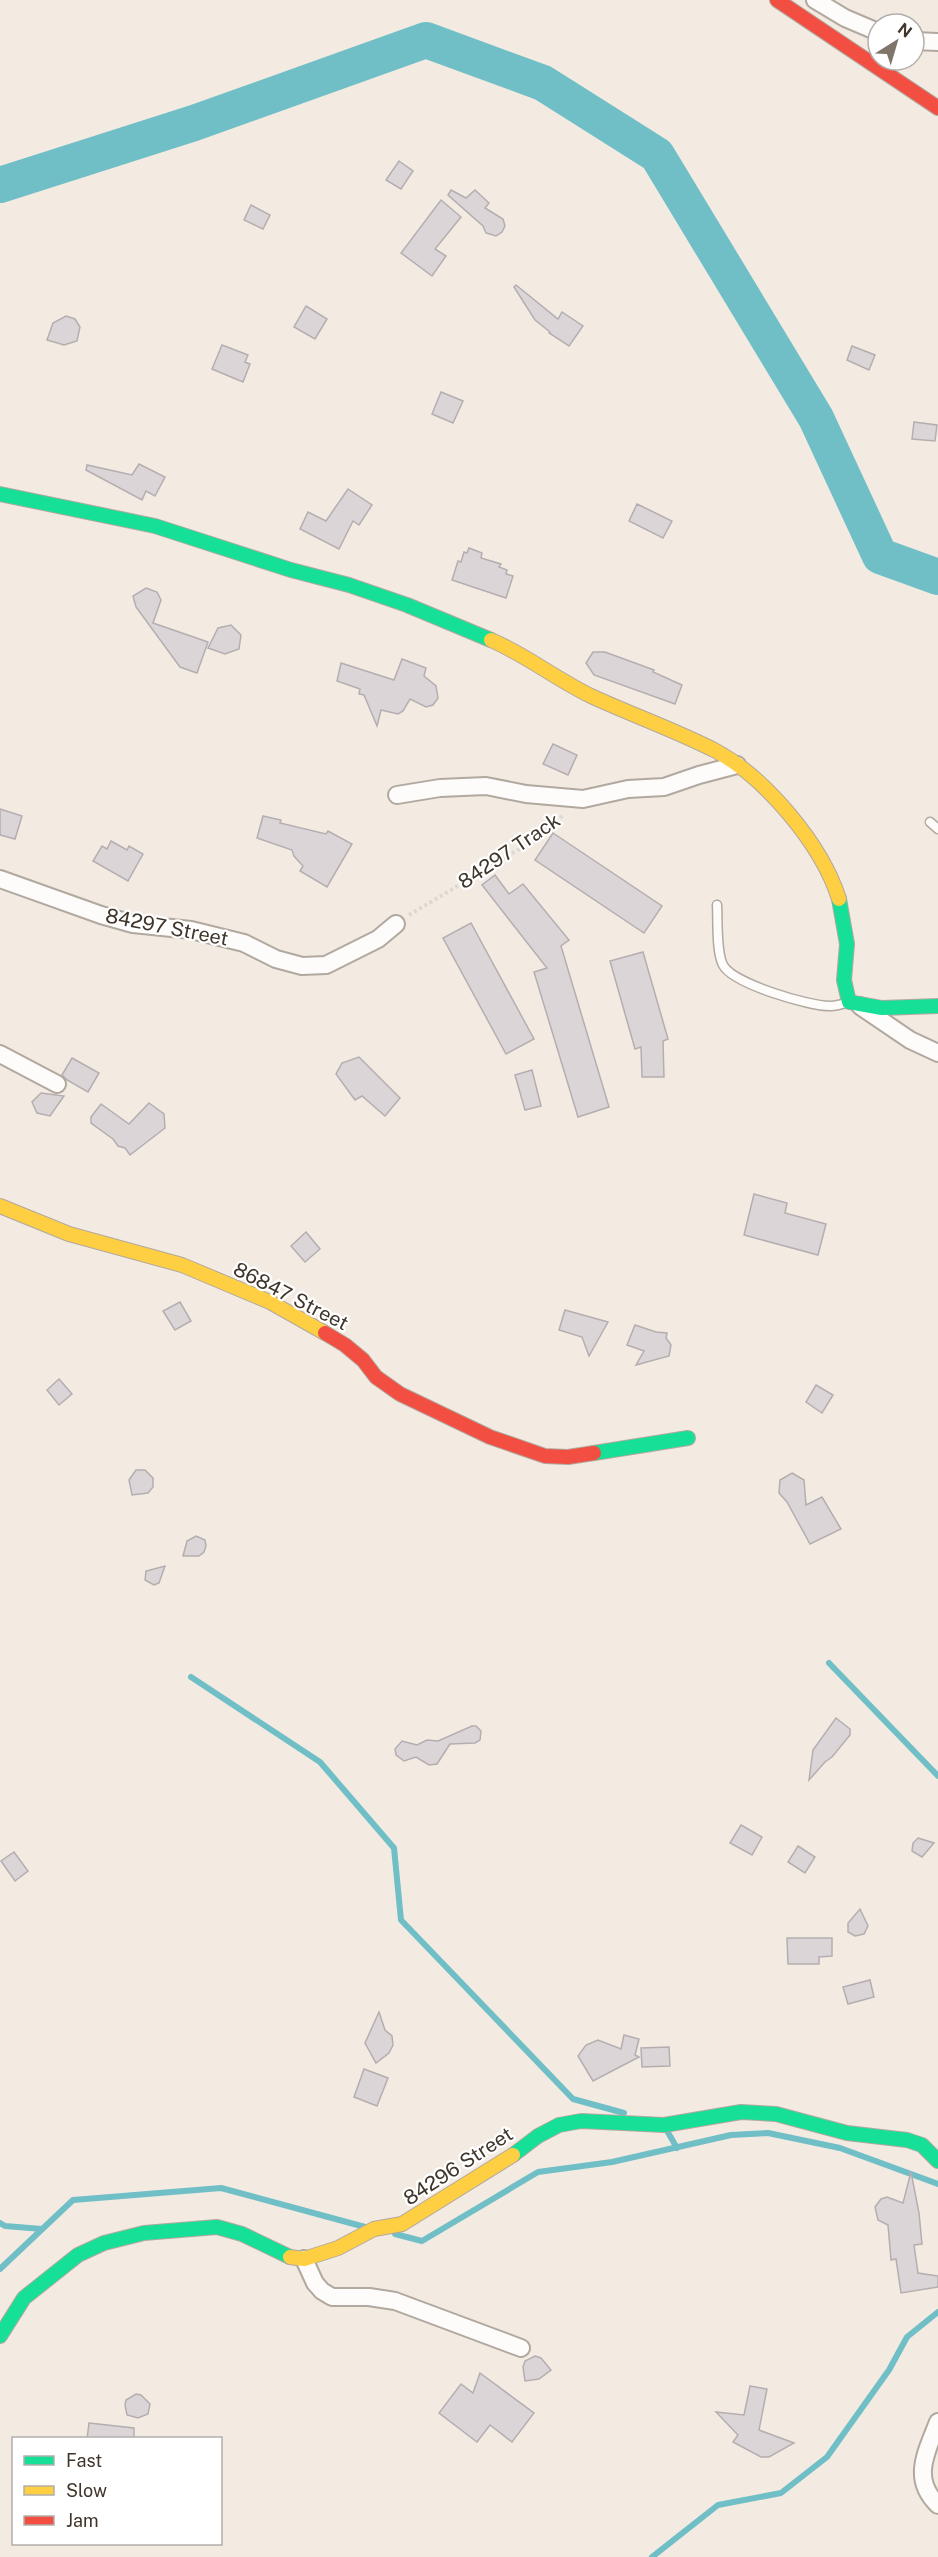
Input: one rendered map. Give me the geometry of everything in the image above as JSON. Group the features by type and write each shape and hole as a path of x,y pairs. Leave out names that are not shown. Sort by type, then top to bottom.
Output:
{"street":[{"path":"777,0 938,108"},
{"path":"815,0 845,18 866,27"},
{"path":"0,494 155,526 407,605 495,642 589,695 696,741 737,765 753,777 798,825 835,888 843,914 847,944 844,980 854,1004 910,1040 938,1053"},
{"path":"397,795 440,788 486,786 526,794 583,799 628,789 664,787 699,774 737,765"},
{"name":"84297 Street","path":"0,879 101,915 133,924 191,930 244,943 276,959 302,966 326,964 378,939 396,924"},
{"path":"854,1004 893,1009 938,1005"},
{"path":"0,1054 57,1084"},
{"name":"86847 Street","path":"0,1206 69,1234 182,1265 270,1302 345,1345 363,1360 376,1377 400,1394 480,1432 545,1456 568,1456 688,1438"},
{"name":"84296 Street","path":"304,2259 338,2248 374,2229 402,2224 454,2195 538,2136 559,2125 581,2121 664,2125 741,2112 776,2114 848,2133 907,2140 922,2145 938,2161"},
{"path":"0,2336 24,2298 78,2255 104,2243 144,2233 217,2227 242,2234 285,2257 304,2259 315,2283 332,2297 345,2299 369,2297 395,2301 521,2348"},
{"path":"938,2422 927,2453 921,2480 929,2496 938,2505"}],"lane":[{"path":"930,822 938,829"},
{"path":"717,905 723,966 732,974 755,985 814,1004 831,1006 854,1004"}],"path":[{"name":"84297 Track","path":"396,924 483,869 523,847 553,826 565,813"}],"building":[{"path":"399,161 413,171 401,189 386,180"},
{"path":"451,190 466,198 475,190 489,203 485,208 503,219 505,226 502,232 496,236 486,233 483,226 448,195"},
{"path":"441,200 461,217 435,249 446,256 432,276 401,253"},
{"path":"251,205 270,215 263,229 244,220"},
{"path":"516,285 558,319 562,312 583,326 569,346 549,333 535,320 514,287"},
{"path":"306,306 327,319 315,339 294,327"},
{"path":"66,316 75,319 80,327 77,341 64,345 47,340 53,323"},
{"path":"222,345 248,355 245,362 250,364 243,382 212,369"},
{"path":"852,346 875,355 869,370 847,360"},
{"path":"441,392 463,401 453,423 432,414"},
{"path":"914,422 937,425 935,441 912,439"},
{"path":"139,464 165,477 155,496 146,491 142,500 86,470 87,465 132,475"},
{"path":"348,489 372,505 359,525 353,521 339,549 300,529 308,512 326,521"},
{"path":"637,504 672,521 663,538 629,521"},
{"path":"469,548 482,553 481,558 501,564 499,567 507,570 506,574 513,576 506,598 452,580 458,561 461,562 464,552 467,553"},
{"path":"146,588 157,592 161,600 153,623 208,642 197,673 180,667 136,607 133,596"},
{"path":"231,625 241,635 239,649 225,654 208,648 218,628"},
{"path":"593,652 605,652 654,670 653,672 682,685 675,704 594,675 586,663"},
{"path":"402,659 426,668 424,676 436,686 438,698 433,705 426,707 410,699 403,711 398,714 381,710 377,726 364,695 359,694 360,689 337,681 341,663 394,680"},
{"path":"553,744 577,755 568,775 543,764"},
{"path":"0,809 22,816 15,839 0,835"},
{"path":"263,816 281,820 280,823 326,834 328,831 352,844 327,887 300,871 303,866 292,850 257,838"},
{"path":"553,833 662,906 644,933 535,860"},
{"path":"111,841 127,850 129,846 143,854 128,881 93,861 102,846 107,849"},
{"path":"495,875 509,894 523,884 569,940 561,946 609,1107 578,1117 534,972 547,968 482,885"},
{"path":"471,923 534,1039 506,1054 443,938"},
{"path":"643,952 668,1039 663,1041 664,1077 642,1077 641,1047 635,1049 610,961"},
{"path":"359,1057 400,1098 385,1116 362,1096 355,1100 336,1074 342,1063"},
{"path":"72,1058 99,1073 88,1092 62,1075"},
{"path":"532,1070 541,1106 525,1110 515,1075"},
{"path":"41,1093 64,1096 50,1116 37,1113 32,1102"},
{"path":"149,1103 164,1114 165,1128 130,1155 125,1148 118,1146 113,1139 91,1123 91,1117 101,1104 129,1124"},
{"path":"754,1194 787,1203 785,1213 826,1224 818,1255 744,1235"},
{"path":"306,1232 320,1249 305,1262 291,1246"},
{"path":"180,1302 191,1321 175,1330 163,1311"},
{"path":"565,1310 608,1322 589,1356 582,1337 559,1330"},
{"path":"635,1325 667,1333 666,1338 671,1345 669,1356 636,1365 644,1351 627,1345"},
{"path":"59,1379 72,1394 59,1405 47,1390"},
{"path":"816,1385 833,1395 822,1413 806,1402"},
{"path":"136,1470 145,1470 153,1478 153,1487 148,1493 132,1495 129,1480"},
{"path":"792,1473 804,1480 806,1505 822,1497 841,1529 810,1544 787,1502 779,1493 780,1480"},
{"path":"196,1536 205,1540 204,1552 199,1556 183,1556 187,1541"},
{"path":"165,1566 159,1583 154,1585 145,1580 146,1571"},
{"path":"836,1718 850,1729 850,1735 809,1780 813,1750"},
{"path":"476,1726 481,1731 480,1740 475,1743 450,1744 437,1764 429,1765 416,1757 404,1761 396,1755 395,1749 402,1741 417,1745 427,1740 438,1741"},
{"path":"741,1825 762,1837 752,1855 730,1843"},
{"path":"918,1838 934,1843 922,1857 912,1851 913,1843"},
{"path":"798,1846 815,1857 805,1873 788,1862"},
{"path":"14,1852 28,1871 15,1881 1,1861"},
{"path":"860,1909 868,1926 864,1934 855,1936 848,1932 848,1923"},
{"path":"787,1938 832,1938 832,1956 819,1957 819,1964 788,1964"},
{"path":"870,1980 874,1997 848,2004 843,1987"},
{"path":"379,2012 385,2030 392,2036 393,2045 389,2053 376,2063 365,2043"},
{"path":"624,2035 639,2039 635,2055 639,2057 593,2081 578,2056 586,2045 598,2040 621,2049"},
{"path":"669,2047 670,2066 642,2067 641,2048"},
{"path":"364,2069 388,2078 377,2106 354,2097"},
{"path":"911,2172 922,2244 914,2245 918,2273 938,2276 938,2287 901,2293 896,2259 891,2260 888,2225 878,2220 875,2207 881,2199 887,2197 903,2203"},
{"path":"535,2356 541,2358 551,2370 539,2379 525,2381 523,2367 525,2361"},
{"path":"480,2373 534,2413 512,2442 490,2425 477,2442 439,2413 461,2384 473,2393"},
{"path":"750,2386 767,2389 759,2430 794,2443 769,2457 761,2457 733,2442 738,2435 716,2412 744,2415"},
{"path":"136,2394 141,2395 150,2404 148,2414 138,2418 127,2415 125,2405 126,2400"},
{"path":"89,2423 134,2428 134,2437 87,2437"}],"waterway":[{"path":"0,185 194,123 426,40 543,83 657,155 816,418 880,556 938,577"},
{"path":"829,1663 938,1776"},
{"path":"191,1677 320,1762 394,1848 401,1920 573,2099 624,2113"},
{"path":"666,2129 677,2148"},
{"path":"395,2234 422,2241 538,2172 612,2162 731,2135 768,2133 840,2148 938,2184"},
{"path":"0,2269 73,2200 221,2188 365,2227"},
{"path":"0,2223 5,2226 42,2229"},
{"path":"652,2557 718,2505 781,2493 827,2457 889,2370 907,2337 938,2312"}],"traffic: fast":[{"path":"0,494 155,526 291,570 349,585 407,605 491,640"},
{"path":"839,899 847,944 844,980 849,1002 882,1008 938,1006"},
{"path":"594,1453 688,1438"},
{"path":"513,2155 538,2136 559,2125 581,2121 664,2125 741,2112 776,2114 847,2133 907,2140 922,2145 938,2161"},
{"path":"0,2336 24,2298 78,2255 104,2243 144,2233 217,2227 242,2234 290,2257"}],"traffic: slow":[{"path":"491,640 591,696 701,743 735,763 772,795 790,815 820,857 839,899"},
{"path":"0,1206 69,1234 182,1265 270,1302 325,1333"},
{"path":"290,2257 304,2259 338,2248 374,2229 402,2224 513,2155"}],"traffic: jam":[{"path":"777,0 938,108"},
{"path":"325,1333 345,1345 363,1360 376,1377 400,1394 490,1437 545,1456 568,1457 594,1453"}]}
